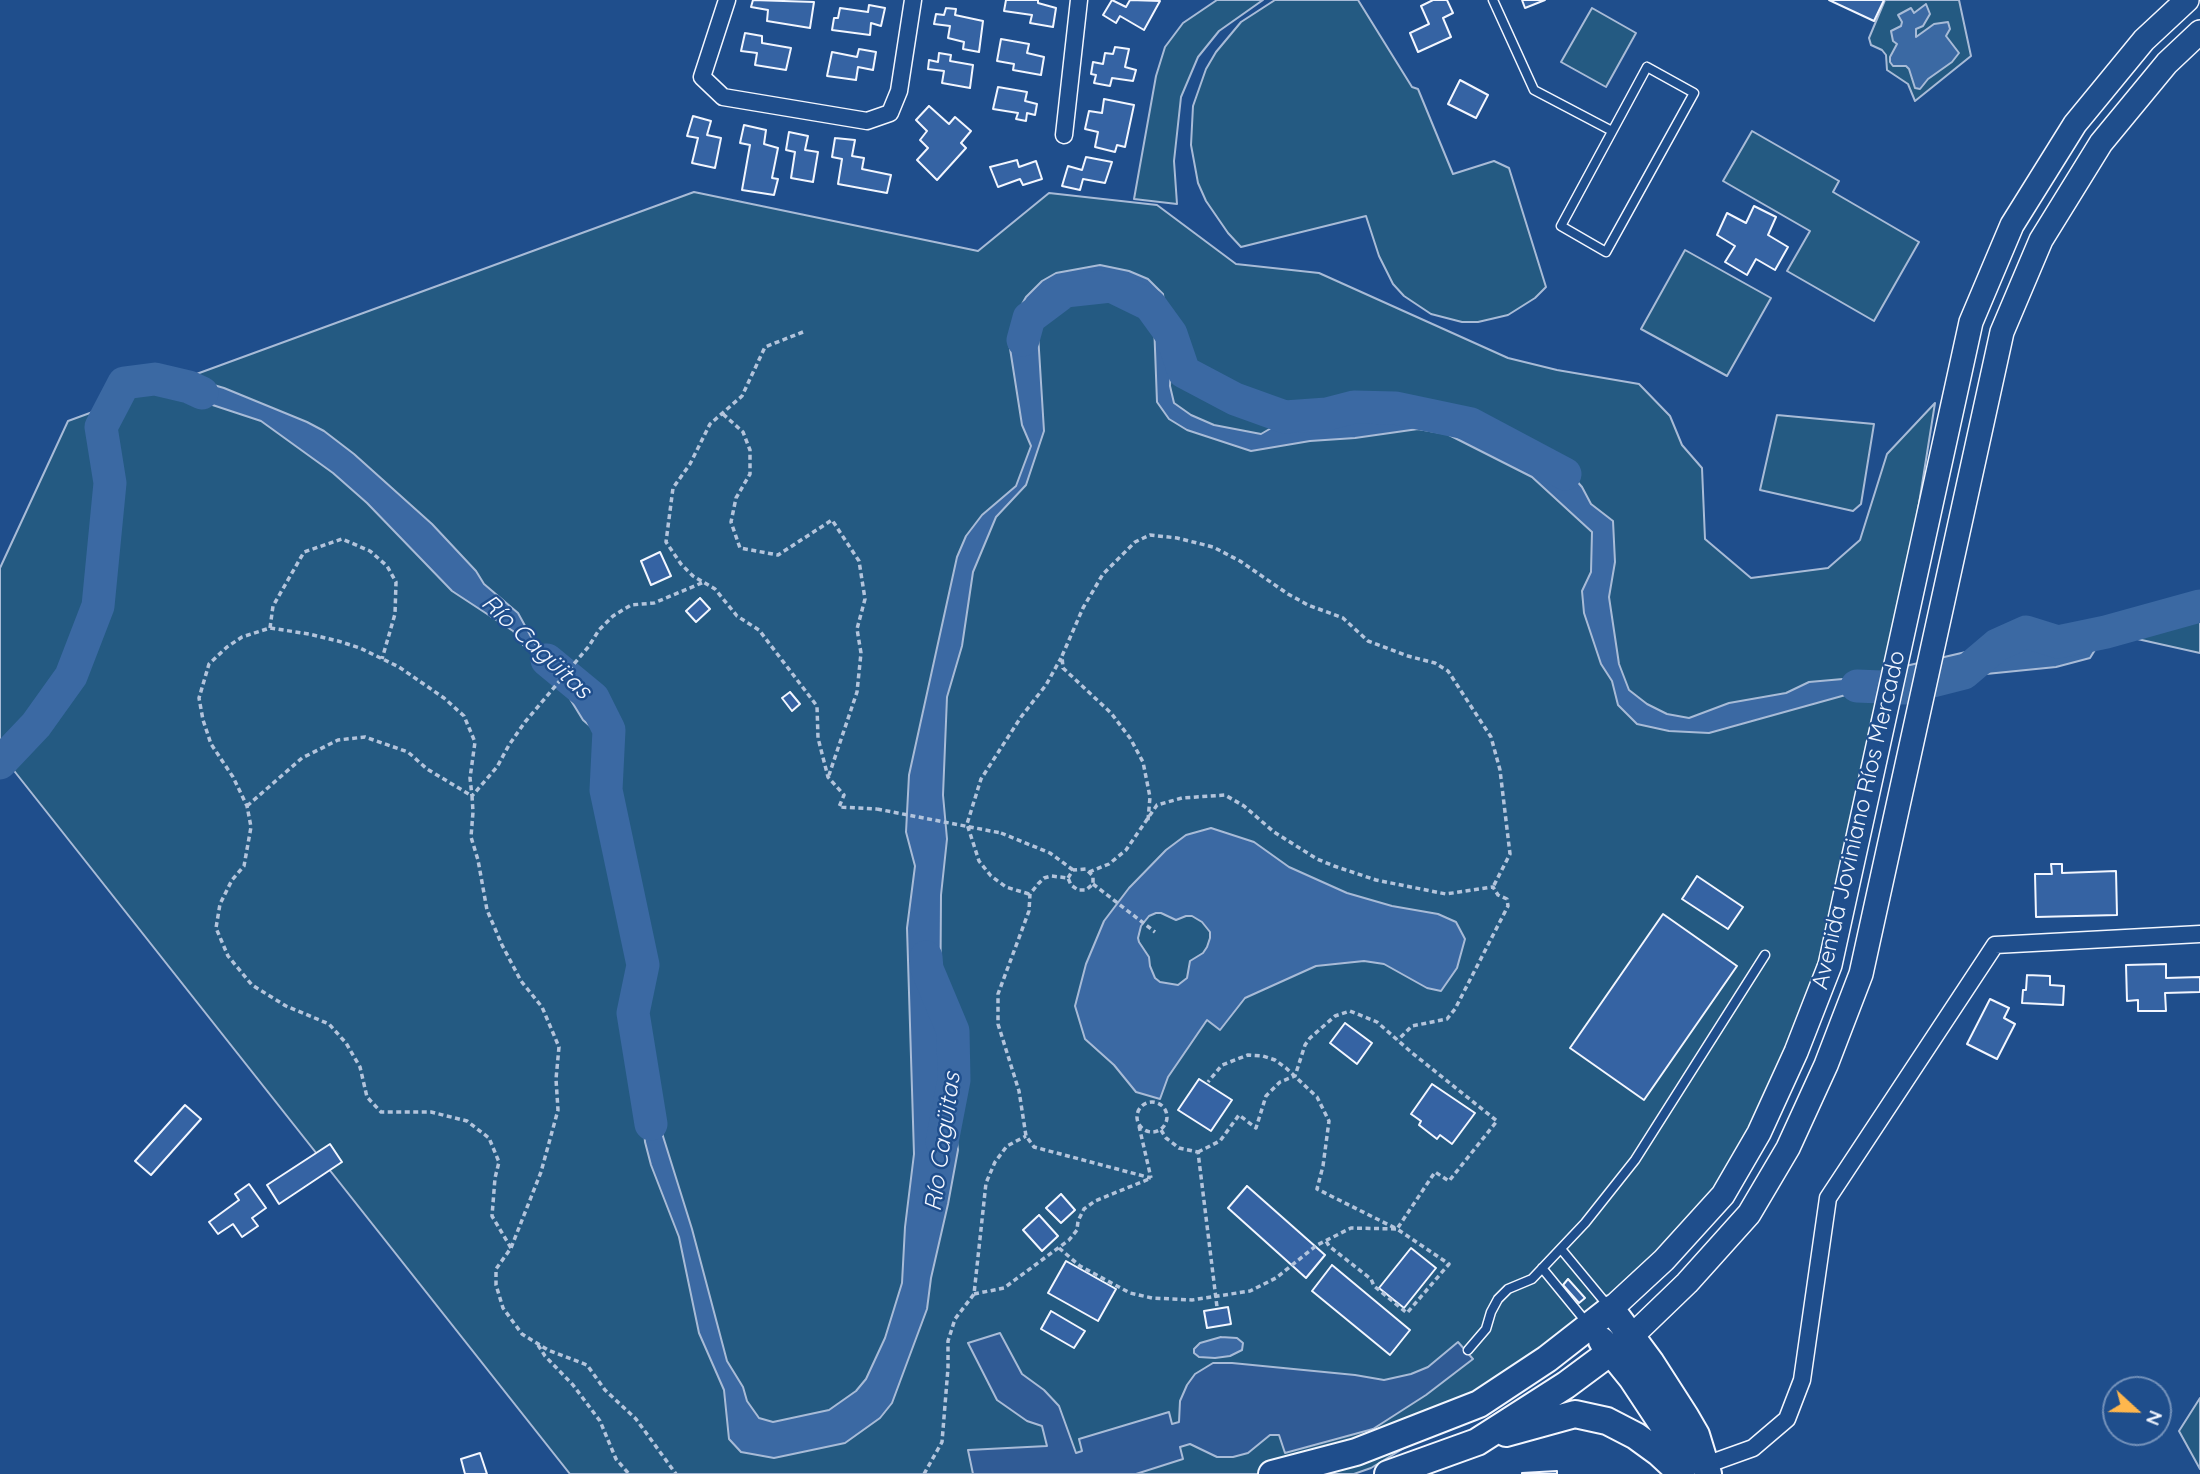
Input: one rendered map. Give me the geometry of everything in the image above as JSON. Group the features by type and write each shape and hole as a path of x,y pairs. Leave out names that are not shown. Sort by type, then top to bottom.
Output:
{"main road":[{"name":"Avenida Joviniano Ríos Mercado","path":"1272,1474 1356,1452 1479,1404 1547,1359 1611,1309 1664,1260 1723,1195 1759,1133 1797,1052 1830,965 1971,322 2012,225 2075,124 2144,40 2187,0"},
{"name":"Avenida Joviniano Ríos Mercado","path":"1388,1474 1477,1442 1612,1353 1687,1283 1749,1214 1788,1148 1826,1065 1861,974 2002,332 2041,240 2101,143 2168,63 2200,32"},
{"path":"1611,1309 1685,1416 1696,1435 1708,1469"},
{"path":"1590,1326 1632,1378 1665,1428 1675,1445 1681,1474"},
{"path":"1477,1442 1575,1414 1607,1421 1636,1436 1681,1474"}],"street":[{"path":"727,0 702,77 723,97 867,121 890,113 899,92 913,0"},
{"path":"1064,135 1079,0"},
{"path":"1681,1474 1708,1469 1753,1448 1787,1419 1802,1380 1828,1198 1995,945 2200,934"}],"lane":[{"path":"1493,0 1534,90 1612,131"},
{"path":"1647,67 1694,93 1606,252 1561,226 1612,131 1647,67"},
{"path":"1468,1350 1486,1329 1490,1312 1498,1299 1508,1289 1532,1279 1561,1249 1635,1160 1765,955"},
{"path":"1561,1249 1611,1309"},
{"path":"1542,1268 1590,1326"}],"path":[{"path":"803,332 765,347 742,396 710,424 690,464 673,488 666,541 681,564 693,576 715,589 737,617 759,630 817,706 818,738 828,777 844,795 839,807 877,809 1001,832 1050,853 1073,870 1086,869 1093,876 1093,884 1086,890 1078,890 1071,885 1068,878"},
{"path":"723,413 743,432 750,450 750,474 736,498 731,522 740,548 778,555 832,520 859,561 866,599 857,629 861,653 857,692 828,777"},
{"path":"1030,894 1006,887 991,876 979,861 967,824 981,779 1021,717 1046,685 1103,573 1135,542 1150,535 1177,538 1213,547 1240,561 1261,578 1308,605 1343,618 1367,641 1435,663 1448,671 1491,737 1500,770 1510,854 1493,887"},
{"path":"270,628 273,606 304,552 342,539 370,551 387,566 396,582 395,614 382,659"},
{"path":"472,796 497,767 526,722 589,646 599,630 613,617 632,605 654,603 704,582"},
{"path":"511,1248 492,1216 499,1162 489,1138 467,1121 431,1112 381,1112 367,1097 360,1067 346,1043 329,1024 286,1006 252,985 228,956 216,928 220,904 232,880 244,866 251,827 247,806 233,777 211,744 199,698 209,664 227,646 242,637 270,628 338,641 399,667 444,698 464,716 475,742 470,778 473,812 471,837 487,910 521,981 542,1007 559,1047 556,1079 558,1110 541,1172 511,1248 496,1269 496,1285 503,1308 522,1334 548,1350 587,1364 605,1390 636,1419 676,1474"},
{"path":"1062,656 1063,668 1111,713 1130,738 1143,762 1150,797 1148,820"},
{"path":"247,806 302,758 338,740 365,737 408,752 427,769 472,796"},
{"path":"1089,872 1109,864 1126,850 1157,805 1167,801 1224,795 1244,806 1274,832 1317,859 1334,866 1376,880 1446,894 1493,887"},
{"path":"1068,878 1073,870"},
{"path":"1068,878 1044,878 1030,894 1029,911 998,993 999,1024 1019,1091 1026,1136 1034,1147 1151,1178"},
{"path":"1093,884 1155,932"},
{"path":"1398,1041 1412,1026 1447,1019 1455,1009 1507,906 1507,899 1498,895 1493,887"},
{"path":"1295,1076 1305,1045 1335,1016 1350,1011 1377,1022 1497,1121 1449,1181 1435,1172 1396,1229"},
{"path":"1208,1082 1222,1065 1248,1055 1275,1060 1317,1097 1329,1121 1317,1189 1396,1229 1449,1264 1406,1313 1326,1241"},
{"path":"1161,1130 1166,1138 1179,1148 1198,1152 1220,1141 1239,1115 1256,1128 1266,1096 1280,1082 1295,1076"},
{"path":"1139,1125 1146,1131 1161,1130 1167,1122 1167,1111 1155,1102 1145,1103 1137,1115 1141,1141 1151,1178"},
{"path":"924,1474 942,1442 948,1341 955,1319 974,1294 986,1183 995,1162 1007,1146 1026,1136"},
{"path":"1198,1152 1217,1307"},
{"path":"974,1294 1004,1288 1059,1248 1077,1230 1083,1209 1095,1201 1151,1178"},
{"path":"1059,1248 1080,1266 1130,1293 1172,1301 1250,1292 1276,1278 1326,1241 1351,1228 1396,1229"},
{"path":"537,1343 600,1421 616,1459 629,1474"}],"shaded area":[{"path":"1217,0 1263,0 1219,31 1198,57 1181,97 1174,161 1177,204 1134,199 1156,76 1165,47 1183,23"},
{"path":"1275,0 1358,0 1412,87 1418,89 1453,174 1494,161 1509,168 1546,287 1535,298 1508,315 1478,322 1462,322 1431,314 1404,296 1393,284 1379,256 1366,216 1241,247 1228,233 1206,201 1198,183 1191,145 1193,106 1206,69 1216,52 1241,22"},
{"path":"1885,0 1959,0 1971,56 1915,101 1908,84 1887,70 1886,55 1871,45 1869,38"},
{"path":"1592,8 1636,33 1606,87 1561,62"},
{"path":"1752,131 1839,181 1833,192 1919,242 1874,321 1787,271 1810,231 1723,181"},
{"path":"694,192 978,251 1049,193 1157,205 1236,264 1319,273 1508,358 1557,370 1639,384 1670,416 1682,445 1702,468 1705,539 1751,578 1828,568 1860,540 1887,454 1935,403 1914,535 1825,943 1778,1083 1721,1187 1641,1277 1429,1433 1371,1468 1354,1474 570,1474 0,753 0,568 68,421"},
{"path":"1685,250 1771,298 1727,376 1641,329"},
{"path":"1777,415 1874,424 1861,504 1853,511 1760,490"},
{"path":"2200,606 2200,653 2106,632 2185,609"},
{"path":"1000,1333 1022,1374 1044,1390 1059,1406 1076,1453 1082,1451 1079,1439 1169,1412 1172,1424 1179,1422 1180,1401 1187,1385 1195,1374 1213,1363 1355,1375 1384,1380 1428,1367 1458,1342 1473,1359 1426,1395 1373,1429 1285,1453 1279,1435 1270,1435 1248,1453 1233,1457 1217,1457 1190,1444 1180,1447 1183,1459 1136,1474 973,1474 968,1450 1047,1446 1042,1426 1027,1421 997,1400 968,1343"},
{"path":"2200,1398 2200,1469 2179,1431"}],"water":[{"path":"1926,4 1930,14 1923,26 1916,29 1916,37 1934,24 1948,22 1950,29 1946,36 1959,53 1920,89 1915,88 1906,66 1893,66 1890,62 1897,44 1893,41 1891,31 1901,26 1898,15 1911,8 1914,13"},
{"path":"1100,265 1129,271 1148,279 1163,294 1171,363 1170,386 1174,403 1191,415 1214,425 1261,434 1285,420 1309,411 1379,413 1427,409 1452,420 1477,421 1498,445 1519,453 1547,454 1561,463 1582,487 1591,504 1613,521 1615,562 1609,597 1619,664 1629,690 1647,704 1667,714 1689,718 1729,703 1786,693 1809,682 1854,678 1970,651 2047,646 2106,632 2090,658 2056,667 1860,691 1709,733 1669,731 1637,724 1618,705 1612,681 1601,664 1584,613 1582,591 1591,572 1592,532 1532,477 1447,434 1418,429 1310,441 1251,451 1187,430 1169,419 1157,402 1154,323 1157,311 1144,294 1100,284 1072,286 1047,302 1038,334 1044,431 1026,485 996,517 973,572 962,646 947,697 943,795 947,839 941,895 940,1040 943,1072 953,1108 958,1150 927,1309 892,1403 880,1418 845,1443 774,1458 741,1452 729,1439 724,1390 699,1333 679,1237 651,1165 645,1142 640,1080 649,1079 652,1101 692,1229 727,1361 743,1387 747,1401 759,1418 773,1422 829,1410 856,1391 866,1379 885,1338 902,1283 905,1227 914,1154 907,928 915,866 906,832 909,775 957,557 966,536 982,515 1016,486 1031,446 1022,425 1009,342 1017,313 1026,297 1042,281 1056,273"},
{"path":"159,369 224,388 307,422 324,431 354,454 432,524 476,571 484,584 518,613 535,644 573,673 585,695 611,722 598,731 583,720 551,668 523,645 513,631 452,591 367,503 333,473 261,421 158,387"},
{"path":"1211,828 1254,842 1289,867 1347,893 1392,906 1438,914 1456,922 1465,939 1457,968 1441,991 1427,988 1384,964 1364,961 1316,966 1245,998 1220,1030 1207,1020 1168,1077 1160,1099 1136,1092 1114,1065 1085,1039 1075,1006 1086,964 1104,921 1129,888 1166,850 1186,835","holes":["1161,913 1176,920 1192,916 1202,922 1210,932 1207,947 1190,961 1187,978 1178,985 1160,982 1155,978 1149,957 1138,938 1141,926 1149,916"]},
{"path":"1221,1337 1237,1338 1243,1343 1242,1350 1230,1356 1215,1358 1199,1357 1194,1353 1200,1343"}],"building":[{"path":"753,0 814,2 810,28 767,21 768,10 751,7"},
{"path":"1006,0 1038,0 1038,3 1056,8 1053,27 1030,23 1032,15 1004,11"},
{"path":"1112,0 1126,7 1130,0 1160,1 1144,30 1120,16 1116,23 1103,15"},
{"path":"1433,0 1447,0 1453,13 1443,18 1451,37 1418,52 1410,33 1429,24 1421,6"},
{"path":"1522,0 1545,0 1525,8"},
{"path":"1829,0 1884,0 1874,21"},
{"path":"869,5 885,8 881,26 871,23 870,35 832,30 834,18 838,18 840,8 868,12"},
{"path":"946,8 956,9 955,15 983,21 979,52 963,49 964,42 948,38 950,26 934,24 936,14 944,15"},
{"path":"745,33 762,36 762,43 791,48 786,70 755,65 757,53 741,51"},
{"path":"1001,39 1029,44 1027,53 1044,57 1041,75 1013,70 1014,64 997,61"},
{"path":"1115,47 1129,49 1125,67 1136,70 1133,81 1112,78 1110,86 1094,83 1096,75 1091,74 1093,62 1103,64 1105,53 1113,54"},
{"path":"859,49 876,52 873,70 858,67 856,80 827,76 832,52 857,57"},
{"path":"939,53 951,55 950,61 973,65 970,88 942,83 944,71 928,69 929,60 938,62"},
{"path":"1460,80 1488,95 1476,118 1448,104"},
{"path":"998,87 1027,92 1025,101 1037,104 1035,115 1027,113 1026,121 1016,119 1018,113 993,109"},
{"path":"1104,99 1134,105 1125,147 1117,145 1115,152 1095,147 1098,132 1085,129 1089,111 1102,113"},
{"path":"929,106 949,124 955,117 971,131 961,143 966,148 937,180 917,160 928,148 920,140 927,131 916,120"},
{"path":"693,116 711,121 707,135 721,138 715,168 692,163 698,138 687,136"},
{"path":"744,125 766,130 764,144 778,148 772,178 778,179 774,195 742,190 750,145 740,143"},
{"path":"789,132 808,136 805,150 818,152 813,182 791,178 795,152 786,150"},
{"path":"835,138 855,140 852,156 864,158 862,169 891,175 887,193 838,184 842,159 832,157"},
{"path":"1086,157 1112,162 1105,183 1083,179 1080,190 1062,186 1068,166 1082,170"},
{"path":"1017,160 1019,167 1036,161 1042,179 1023,185 1020,179 998,187 990,167"},
{"path":"1754,206 1776,217 1768,235 1788,247 1775,270 1756,259 1747,275 1725,262 1735,246 1717,235 1727,213 1746,223"},
{"path":"660,552 671,576 651,585 641,561"},
{"path":"700,598 710,609 696,622 686,611"},
{"path":"790,692 800,704 792,711 782,698"},
{"path":"2051,864 2062,864 2062,873 2116,871 2117,915 2036,917 2035,874 2052,874"},
{"path":"1697,876 1743,907 1728,929 1682,899"},
{"path":"1663,914 1737,966 1644,1100 1570,1048"},
{"path":"2166,964 2166,978 2200,977 2200,992 2165,993 2166,1011 2138,1011 2138,1000 2127,1001 2126,965"},
{"path":"2027,975 2050,976 2050,985 2064,986 2063,1005 2022,1003"},
{"path":"1990,999 2009,1008 2004,1018 2015,1024 1997,1059 1967,1044"},
{"path":"1345,1023 1372,1043 1357,1064 1330,1043"},
{"path":"1199,1079 1232,1100 1211,1131 1178,1110"},
{"path":"1432,1084 1475,1113 1452,1144 1440,1135 1437,1139 1419,1125 1421,1121 1411,1114"},
{"path":"185,1105 201,1119 151,1175 135,1161"},
{"path":"330,1144 342,1162 279,1204 267,1185"},
{"path":"249,1184 266,1208 252,1218 258,1226 242,1237 233,1224 218,1234 209,1222 239,1200 235,1194"},
{"path":"1247,1186 1325,1255 1306,1278 1228,1208"},
{"path":"1061,1194 1075,1210 1061,1223 1046,1208"},
{"path":"1039,1215 1058,1236 1042,1251 1023,1230"},
{"path":"1411,1248 1436,1268 1404,1308 1379,1288"},
{"path":"1066,1261 1116,1289 1098,1321 1048,1293"},
{"path":"1332,1265 1410,1330 1390,1355 1312,1291"},
{"path":"1568,1279 1585,1298 1579,1303 1563,1285"},
{"path":"1228,1307 1231,1324 1207,1328 1204,1311"},
{"path":"1051,1311 1085,1331 1074,1348 1041,1329"},
{"path":"480,1453 487,1474 465,1474 461,1459"},
{"path":"1557,1471 1557,1474 1522,1474 1522,1473"}],"waterway":[{"name":"Río Cagüitas","path":"1023,340 1029,318 1065,291 1111,286 1150,305 1171,334 1184,372 1235,399 1285,417 1327,414 1354,407 1395,408 1471,424 1565,474"},
{"name":"Río Cagüitas","path":"0,763 36,725 71,676 98,606 110,483 101,427 124,383 155,379 202,393"},
{"name":"Río Cagüitas","path":"1857,686 1905,688 1964,673 1997,645 2026,632 2058,642 2106,632 2200,606"},
{"name":"Río Cagüitas","path":"547,660 593,698 609,730 606,790 643,965 633,1013 651,1124"},
{"name":"Río Cagüitas","path":"926,957 927,969 953,1031 954,1080 942,1142"}]}
